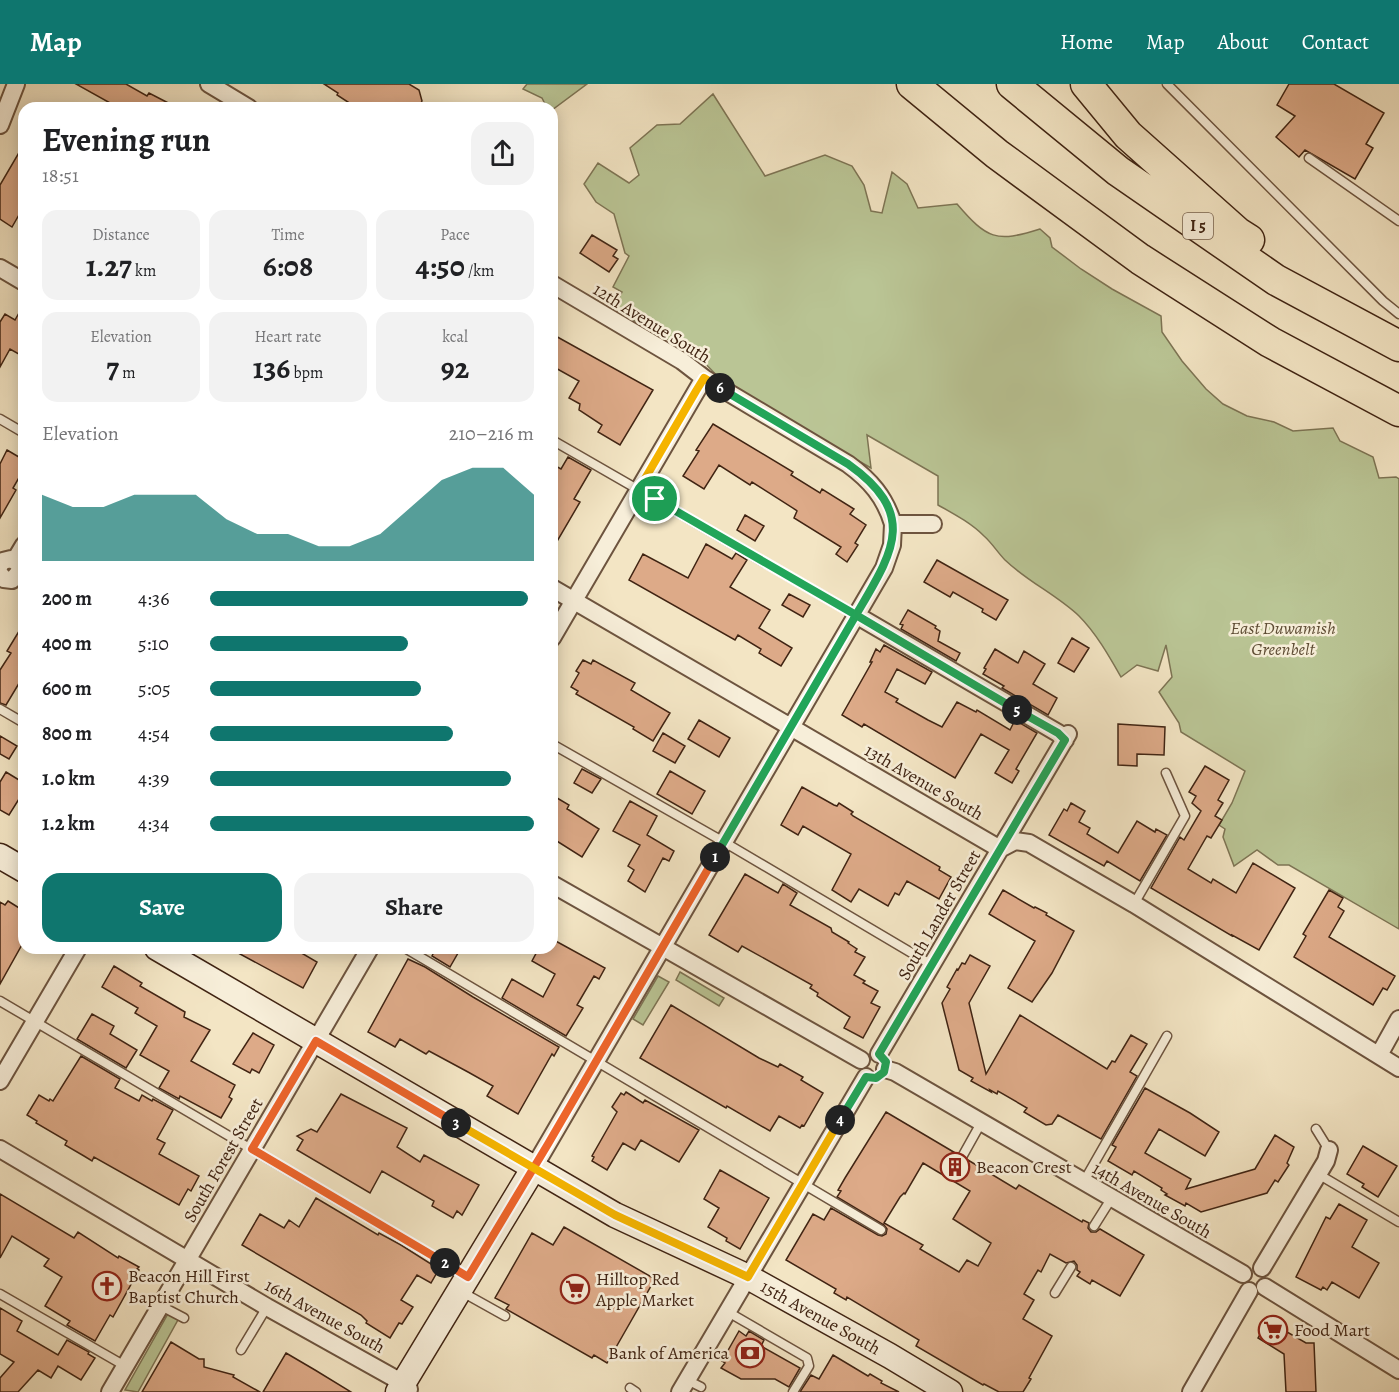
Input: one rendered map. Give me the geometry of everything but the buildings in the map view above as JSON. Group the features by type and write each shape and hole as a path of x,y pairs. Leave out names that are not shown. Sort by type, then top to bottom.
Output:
{"highway":[{"path":"912,84 997,154 1140,259 1270,342 1399,411"},
{"name":"I 5","path":"1012,84 1118,171 1276,280 1399,346"},
{"path":"1086,84 1128,135 1238,233 1399,339"}],"main road":[{"path":"0,856 18,866"},
{"name":"15th Avenue South","path":"167,954 615,1215 668,1235 748,1277 950,1392"},
{"path":"404,1389 464,1283 533,1169"}],"street":[{"path":"0,125 16,84"},
{"path":"209,84 239,102"},
{"path":"0,268 18,278"},
{"name":"12th Avenue South","path":"558,288 682,361 704,378 863,475 882,498 893,524"},
{"path":"558,627 704,378"},
{"path":"533,1169 856,615 890,554 893,524 933,524"},
{"path":"7,572 18,554"},
{"name":"13th Avenue South","path":"558,592 1000,849"},
{"name":"South Lander Street","path":"856,615 1066,737 932,965 882,1061"},
{"path":"1000,849 1015,841 1029,843 1134,904 1399,1068"},
{"path":"558,887 861,1060"},
{"path":"0,1081 74,954"},
{"name":"South Forest Street","path":"110,1392 367,954"},
{"path":"1378,1055 1399,1020"},
{"path":"869,1053 882,1061 880,1077 866,1077 860,1069 861,1060 869,1053"},
{"name":"14th Avenue South","path":"882,1061 895,1072 1399,1370"},
{"path":"690,1386 728,1312 866,1077"},
{"name":"16th Avenue South","path":"0,1149 404,1389"},
{"path":"1191,1392 1252,1284 1268,1281 1268,1276 1262,1268 1326,1161 1329,1150"}],"lane":[{"path":"1167,84 1383,301 1399,314"},
{"path":"1309,158 1399,221"},
{"path":"0,419 18,430"},
{"path":"558,443 856,615"},
{"path":"0,709 18,720"},
{"path":"558,747 932,965"},
{"path":"1134,904 1185,816 1166,773"},
{"path":"415,954 881,1230"},
{"path":"0,1001 252,1149 464,1283 505,1316"},
{"path":"1083,1182 1167,1036"},
{"path":"962,1157 981,1123"},
{"path":"1316,1129 1329,1150"},
{"path":"1318,1174 1399,1222"},
{"path":"1094,1226 1111,1199"},
{"path":"1055,1293 1071,1267"},
{"path":"0,1294 125,1366"},
{"path":"161,1305 184,1318"},
{"path":"241,1350 267,1307"},
{"path":"728,1312 807,1358 810,1366 793,1392"}],"green space":[{"path":"527,84 587,84 558,106 558,102 544,102 542,98 523,89"},
{"name":"East Duwamish Greenbelt","path":"713,94 765,176 825,155 852,166 864,185 871,211 882,213 892,172 907,184 918,208 957,204 976,225 993,235 1013,236 1040,229 1050,238 1052,247 1081,269 1161,316 1162,332 1182,361 1206,389 1223,404 1247,416 1274,422 1293,431 1333,428 1340,441 1373,457 1379,478 1396,477 1399,479 1399,929 1289,865 1278,865 1257,850 1234,866 1223,837 1225,829 1219,825 1232,803 1245,771 1181,732 1179,723 1159,692 1172,677 1166,645 1158,671 1137,665 1121,677 1097,637 1079,616 1014,568 974,527 938,505 938,476 867,435 871,468 725,384 698,356 613,309 622,292 613,287 629,256 625,253 614,214 596,202 584,184 598,163 629,183 639,175 630,148 657,125 680,124"},
{"path":"680,972 724,998 719,1006 676,980"},
{"path":"658,976 669,982 643,1025 633,1019"},
{"path":"169,1312 179,1318 138,1392 125,1390"}],"place":[{"name":"Beacon Crest","path":"955,1167"},
{"name":"Beacon Hill First Baptist Church","path":"107,1286"},
{"name":"Hilltop Red Apple Market","path":"575,1289"},
{"name":"Food Mart","path":"1273,1330"},
{"name":"Bank of America","path":"750,1353"}],"route":[{"path":"655,499 639,489 704,378 848,464 875,487 893,524 892,545 884,568 856,615 1058,733 1065,740 879,1054 886,1062 884,1072 880,1077 871,1079 866,1077 748,1277 615,1215 533,1169 316,1041 252,1149 468,1277 533,1169 548,1144 856,615 655,499"}]}
